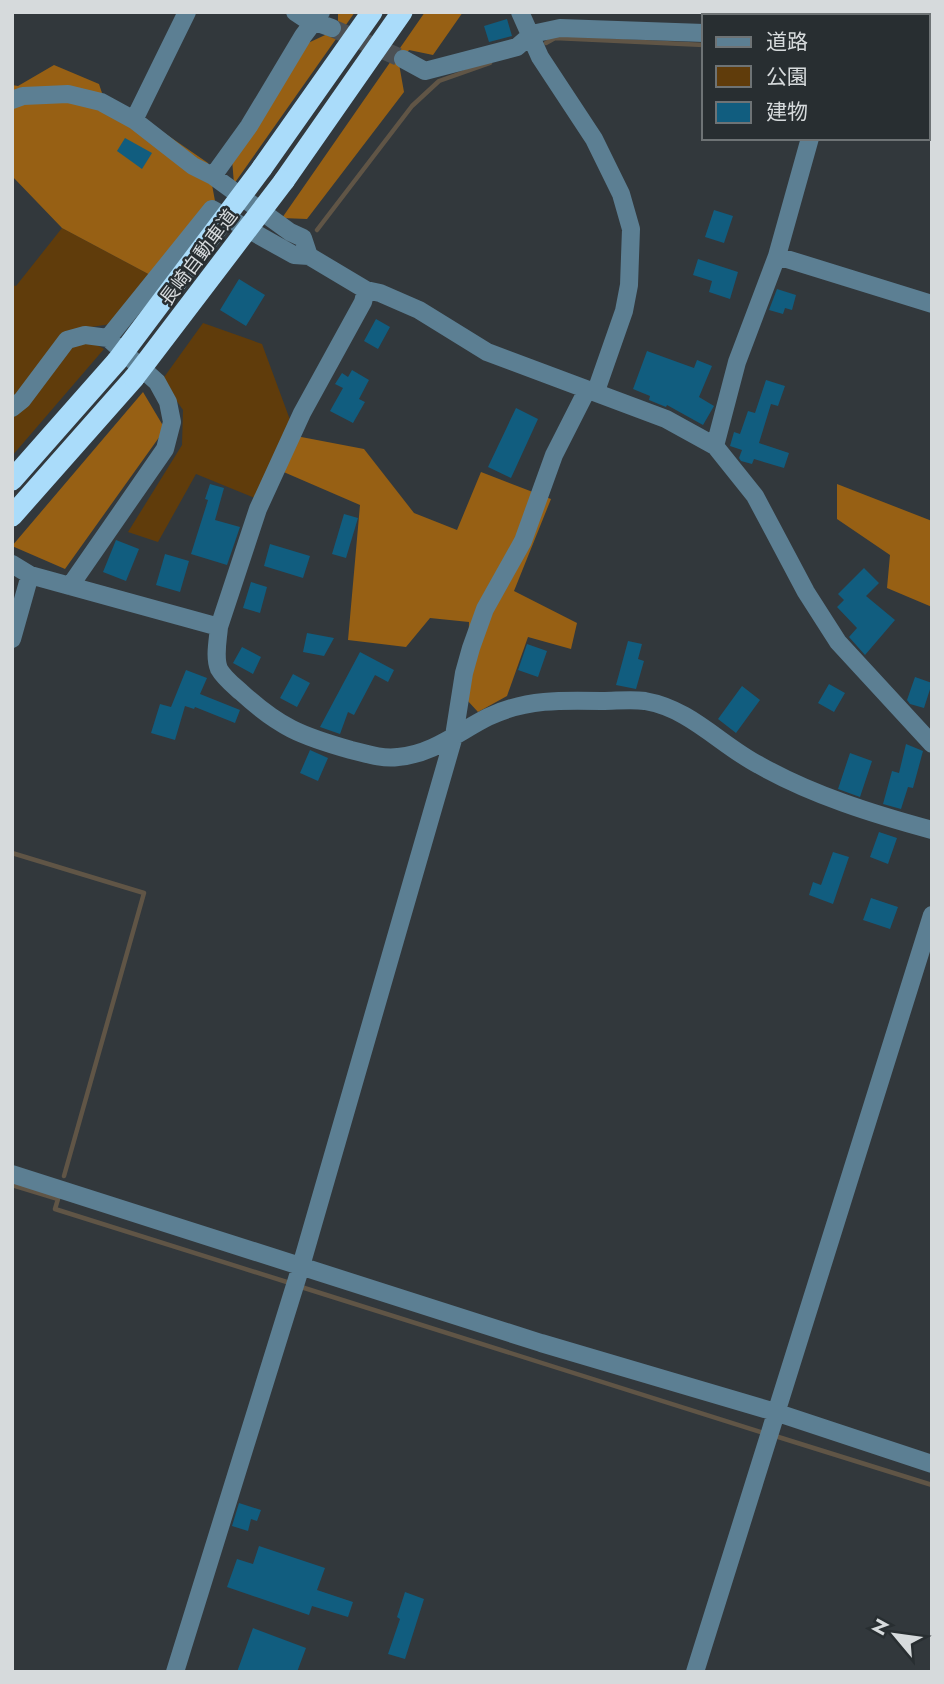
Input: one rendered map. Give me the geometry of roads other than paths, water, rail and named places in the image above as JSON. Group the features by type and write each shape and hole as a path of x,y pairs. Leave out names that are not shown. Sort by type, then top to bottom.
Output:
{"highway":[{"name":"長崎自動車道","path":"12,480 117,361 262,168 372,12"},
{"name":"長崎自動車道","path":"12,516 134,378 285,181 402,12"}],"street":[{"path":"134,120 187,12"},
{"path":"295,12 304,18 323,20"},
{"path":"175,1672 301,1266 454,736 464,673 471,648 485,609 523,541 554,455 592,391 624,311 629,285 631,229 621,194 594,139 540,57 520,12"},
{"path":"214,176 249,126 303,36 323,20"},
{"path":"403,59 425,71 517,47 532,34 560,28 702,33"},
{"path":"12,100 23,96 68,94 101,102 134,120 193,166 214,176 290,232 303,238 309,256"},
{"path":"715,446 746,335 776,256 809,140"},
{"path":"108,338 212,209 294,256 309,256 366,290 380,293 419,310 487,352 666,419 715,446 755,496 806,592 838,642 932,744"},
{"path":"776,256 932,304"},
{"path":"366,290 363,302 302,413 258,509 219,627 218,665 224,676 252,703 284,727 310,738 377,757 396,758 435,748 492,715 518,706 552,700 643,701 670,708 693,719 755,763 779,776 877,815 932,830"},
{"path":"12,408 22,400 66,340 85,335 108,338 157,382 168,402 172,422 165,449 70,586"},
{"path":"12,564 30,575 219,627"},
{"path":"12,639 30,575"},
{"path":"695,1672 932,915"},
{"path":"12,1174 541,1343 775,1412 932,1464"}],"waterway":[{"path":"546,43 555,38 702,45"},
{"path":"317,230 412,106 439,81 490,63"},
{"path":"12,853 144,893 64,1176"},
{"path":"12,1185 58,1199 55,1209 290,1283"},
{"path":"298,1286 764,1433"},
{"path":"772,1435 932,1485"}],"tunnel":[{"path":"332,28 403,59"}]}
